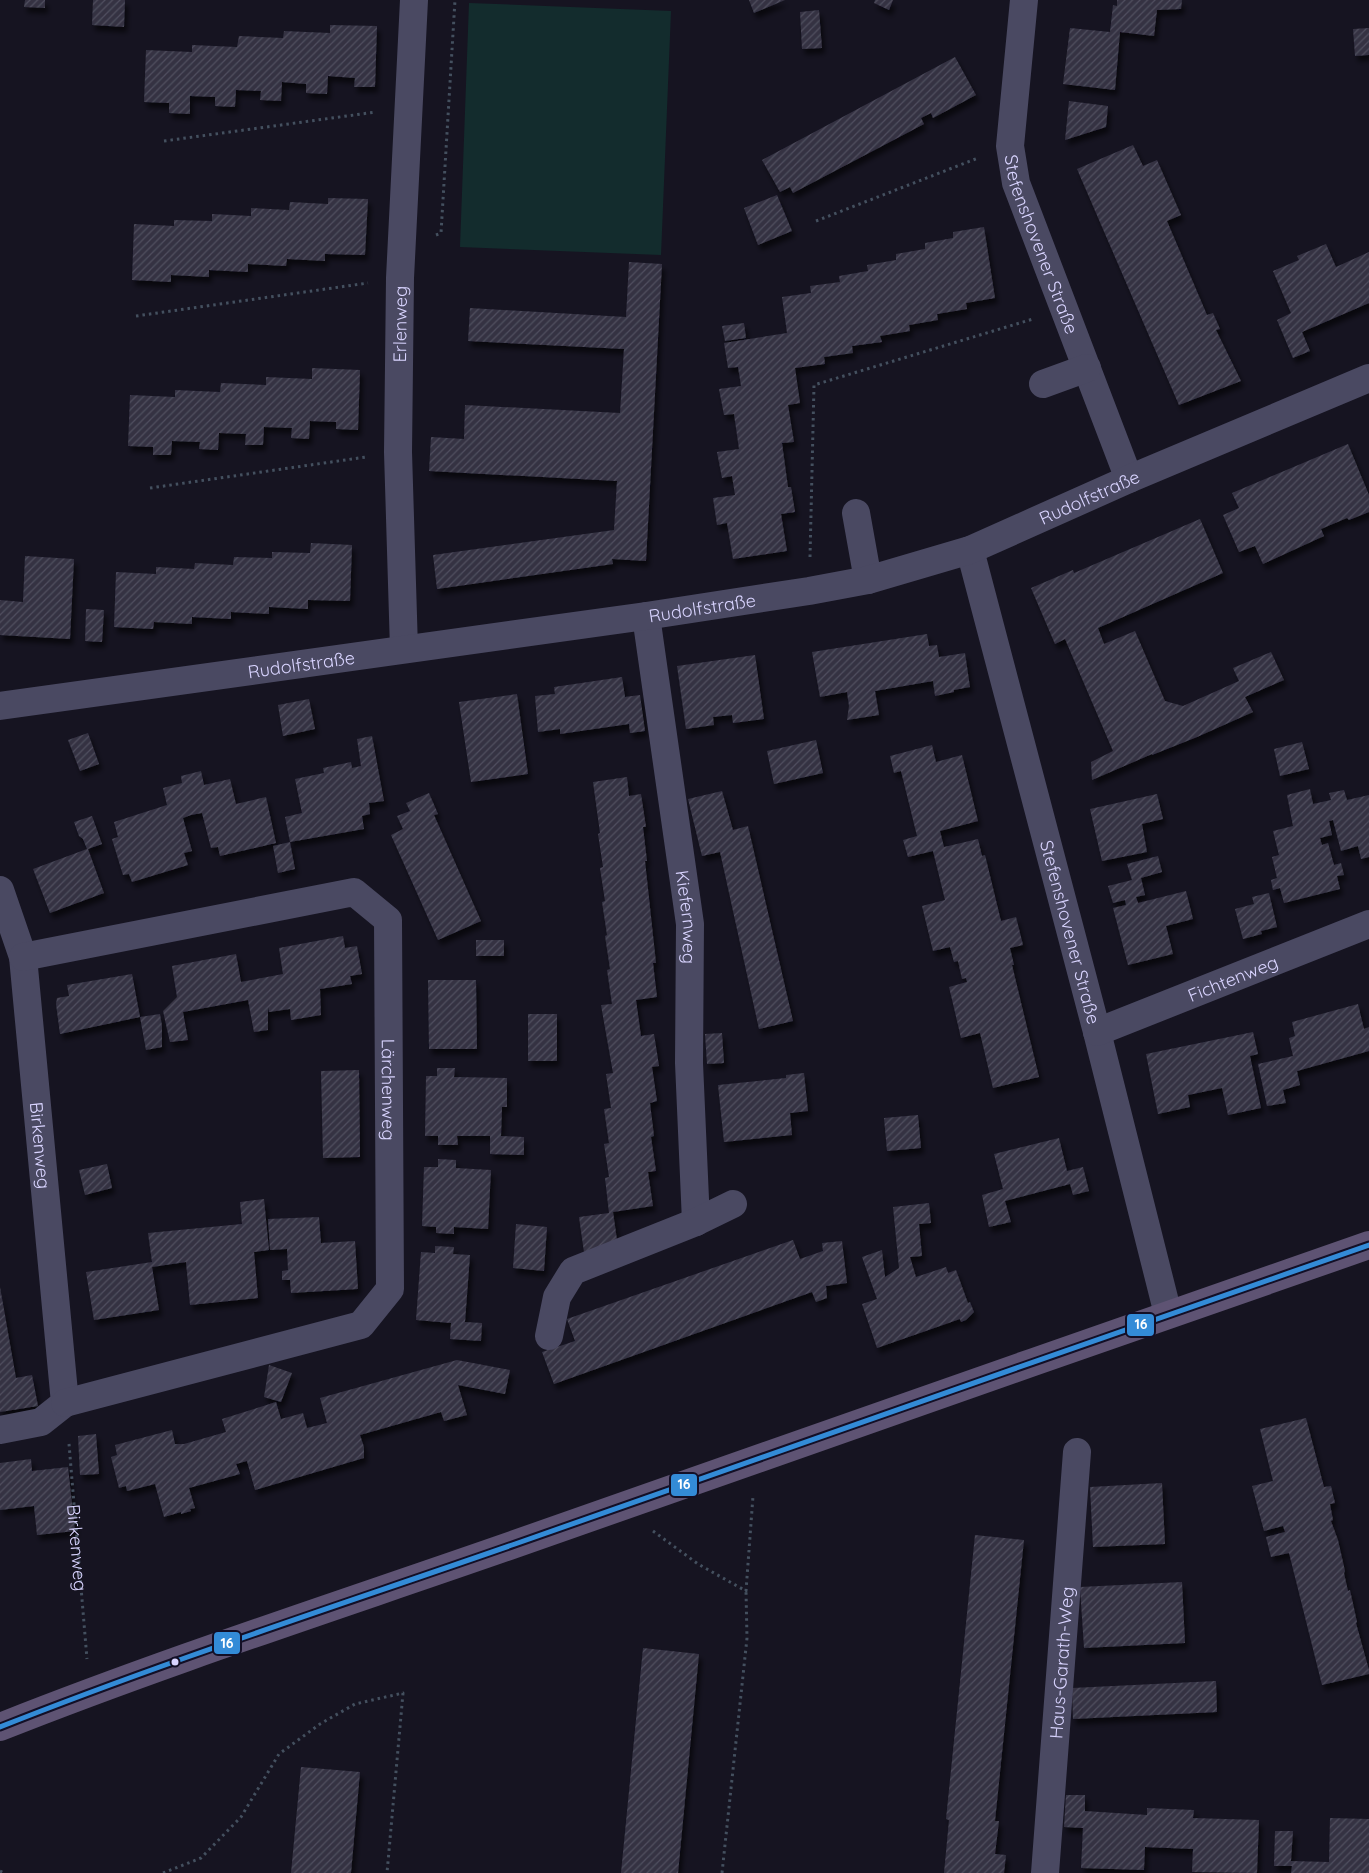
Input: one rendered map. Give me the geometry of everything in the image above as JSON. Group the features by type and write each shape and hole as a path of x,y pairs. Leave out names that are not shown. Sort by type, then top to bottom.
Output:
{"main road":[{"path":"0,1727 90,1691 620,1508 1369,1245"}],"street":[{"name":"Erlenweg","path":"404,649 398,452 401,265 414,0"},
{"name":"Stefenshovener Straße","path":"1024,0 1010,146 1016,183 1129,479"},
{"path":"1043,384 1087,368"},
{"name":"Rudolfstraße","path":"0,706 646,616 868,580 970,550 1129,479 1369,378"},
{"path":"856,513 868,580"},
{"name":"Stefenshovener Straße","path":"970,550 1097,1032 1168,1314"},
{"name":"Kiefernweg","path":"646,616 690,924 689,1063 696,1222"},
{"name":"Birkenweg","path":"0,890 23,957 65,1403"},
{"name":"Lärchenweg","path":"23,957 354,892 388,920 390,1289 360,1325 65,1403"},
{"name":"Fichtenweg","path":"1097,1032 1369,924"},
{"path":"549,1336 557,1297 573,1271 696,1222 733,1204"},
{"path":"0,1430 41,1422 65,1403"},
{"name":"Haus-Garath-Weg","path":"1045,1873 1077,1452"}],"path":[{"path":"136,316 401,265 441,233 454,0"},
{"path":"164,142 408,107"},
{"path":"816,221 1010,146"},
{"path":"809,591 814,385 1065,309"},
{"path":"150,488 398,452"},
{"name":"Birkenweg","path":"65,1403 90,1691"},
{"path":"722,1873 747,1638 746,1591 756,1460"},
{"path":"620,1508 698,1564 746,1591"},
{"path":"163,1873 201,1858 240,1817 279,1754 320,1724 355,1704 404,1694 387,1873"},
{"path":"0,1871 4,1873"}],"green space":[{"path":"469,3 671,11 661,255 460,247"}],"building":[{"path":"25,0 45,0 45,8 24,7"},
{"path":"93,0 125,0 124,27 92,25"},
{"path":"749,0 785,0 754,13"},
{"path":"875,0 893,0 889,10 874,3"},
{"path":"1117,0 1182,0 1181,9 1157,10 1154,36 1120,32 1115,90 1063,84 1070,28 1110,32 1113,5 1117,6"},
{"path":"819,10 822,48 802,49 800,12"},
{"path":"330,25 377,26 375,87 354,87 355,78 328,76 327,94 306,93 306,84 282,82 281,101 260,100 261,91 236,90 235,107 215,106 215,97 190,96 190,114 169,113 169,103 144,102 146,50 192,52 192,45 237,47 239,36 283,38 284,31 330,33"},
{"path":"1369,28 1369,55 1355,56 1353,29"},
{"path":"955,57 976,95 933,118 931,113 921,118 924,124 793,193 790,187 780,192 762,160"},
{"path":"1069,101 1108,106 1106,127 1065,140"},
{"path":"1133,145 1143,166 1157,160 1181,215 1167,221 1207,315 1213,313 1220,329 1216,330 1241,381 1179,405 1077,169"},
{"path":"777,195 792,231 758,245 744,208"},
{"path":"328,198 368,199 365,255 325,254 325,261 287,259 286,266 248,264 248,272 209,270 209,277 171,275 171,282 132,280 134,224 174,226 174,220 212,221 212,214 251,216 251,208 289,210 290,202 328,204"},
{"path":"984,227 995,298 966,303 967,309 937,314 938,320 909,325 910,331 880,336 882,342 852,346 853,353 824,357 825,364 795,368 800,403 788,405 794,442 782,443 788,487 791,487 795,512 781,514 787,551 733,559 727,523 717,525 713,498 735,495 732,476 722,478 717,452 739,449 734,414 724,415 719,389 741,386 738,367 728,368 724,343 787,333 782,297 811,293 810,286 840,282 839,276 868,271 867,265 896,260 896,254 925,249 925,243 953,238 953,232"},
{"path":"1326,244 1336,267 1369,252 1369,303 1302,332 1310,351 1293,358 1277,320 1291,313 1273,271 1299,260 1297,256"},
{"path":"629,262 662,264 646,561 612,559 613,564 437,589 433,555 614,530 617,481 429,471 431,437 464,439 465,405 620,413 624,349 468,341 470,308 626,317"},
{"path":"744,323 746,338 725,341 722,326"},
{"path":"312,368 360,370 358,430 336,429 336,422 310,421 309,439 291,438 292,428 264,427 263,445 245,445 246,434 219,433 218,450 199,449 200,442 172,441 171,455 153,455 153,447 128,446 130,395 175,397 175,390 220,392 221,383 266,385 266,377 312,379"},
{"path":"1348,444 1369,495 1369,512 1349,520 1347,518 1321,529 1324,536 1263,564 1255,546 1239,552 1223,515 1239,508 1232,493"},
{"path":"1200,519 1223,573 1098,628 1104,644 1135,631 1165,701 1183,706 1239,681 1233,668 1271,652 1284,680 1245,697 1253,712 1092,780 1091,762 1113,751 1065,639 1055,644 1031,588 1073,570 1074,573"},
{"path":"311,543 352,545 350,601 308,600 308,609 269,607 269,614 231,612 231,619 192,617 192,624 154,622 153,629 114,627 116,572 156,574 156,567 194,569 195,563 233,565 234,557 272,558 272,552 310,553"},
{"path":"25,556 74,559 70,639 0,635 0,600 23,602"},
{"path":"86,609 104,610 102,642 85,641"},
{"path":"927,634 929,646 937,645 939,657 965,653 970,687 935,696 933,681 875,691 879,715 847,720 849,706 847,692 820,697 812,652"},
{"path":"755,655 764,719 733,723 732,715 713,717 714,725 686,729 677,666"},
{"path":"622,677 625,697 640,695 645,731 630,733 629,724 560,734 560,729 538,732 535,696 555,694 554,687"},
{"path":"517,694 528,774 471,782 459,702"},
{"path":"309,699 315,729 283,736 278,705"},
{"path":"88,733 99,764 80,771 68,740"},
{"path":"372,736 384,801 369,803 370,814 362,816 364,829 290,842 285,817 302,813 295,779 324,773 323,768 351,762 352,768 361,766 357,739"},
{"path":"816,740 823,773 774,784 767,751"},
{"path":"1302,742 1309,769 1280,776 1274,749"},
{"path":"932,745 936,762 962,755 978,821 940,831 944,847 978,839 982,856 985,855 1001,921 1016,917 1023,945 1010,948 1014,965 1012,965 1039,1077 993,1088 980,1033 961,1038 949,987 967,982 966,978 962,979 958,961 954,962 950,947 933,951 922,906 945,900 933,851 908,857 903,840 917,836 901,771 894,773 890,756"},
{"path":"201,771 204,785 230,779 236,804 266,797 276,843 220,856 218,847 211,848 202,813 191,815 183,818 192,851 184,853 188,865 132,882 129,874 123,875 112,839 118,837 114,822 167,805 163,788 182,783 181,776"},
{"path":"627,777 629,796 641,794 646,827 643,827 647,861 645,861 656,963 653,963 657,997 636,1000 641,1036 654,1034 659,1066 652,1067 657,1101 650,1103 654,1136 651,1137 656,1171 648,1172 653,1206 613,1212 618,1247 584,1252 579,1217 609,1213 605,1178 609,1177 604,1144 609,1143 604,1109 611,1108 606,1074 613,1073 601,1005 612,1004 607,970 610,969 605,936 607,935 602,902 605,901 600,868 603,867 593,782"},
{"path":"1310,789 1313,804 1331,800 1329,793 1344,790 1347,800 1369,795 1369,857 1361,859 1358,846 1341,851 1333,820 1329,821 1332,835 1320,838 1322,845 1328,843 1334,865 1341,863 1344,875 1337,876 1340,889 1284,903 1280,888 1273,890 1271,880 1277,878 1272,857 1279,855 1273,831 1293,826 1287,795"},
{"path":"722,791 733,830 748,826 793,1021 759,1029 720,852 702,856 688,799"},
{"path":"429,793 438,814 434,815 481,921 438,940 391,835 403,829 397,816 410,811 406,803"},
{"path":"1157,794 1163,819 1142,824 1147,852 1102,861 1090,809"},
{"path":"92,816 102,844 88,849 104,893 50,913 33,869 87,849 83,839 79,836 74,822"},
{"path":"290,842 295,869 278,873 273,846"},
{"path":"1158,856 1162,872 1141,878 1145,895 1136,897 1138,903 1186,891 1193,919 1166,926 1173,954 1128,965 1113,908 1126,905 1125,900 1113,903 1108,886 1132,880 1127,864"},
{"path":"1269,893 1277,927 1261,931 1262,934 1243,939 1235,909 1254,904 1252,897"},
{"path":"343,936 345,948 357,946 362,974 350,976 352,984 320,989 321,1015 291,1020 290,1009 269,1012 268,1007 268,1030 254,1032 248,1000 183,1012 188,1040 170,1042 163,1011 177,997 172,966 236,954 241,982 283,974 279,948"},
{"path":"476,940 504,940 504,956 476,956"},
{"path":"132,974 140,1017 60,1034 56,1004 57,998 69,996 67,985"},
{"path":"428,980 476,980 477,1049 429,1049"},
{"path":"1358,1004 1364,1029 1369,1027 1369,1051 1297,1071 1300,1085 1283,1090 1286,1103 1267,1106 1258,1064 1293,1056 1289,1038 1295,1036 1292,1022"},
{"path":"160,1014 162,1047 146,1050 140,1017"},
{"path":"528,1014 557,1014 557,1061 528,1061"},
{"path":"1253,1032 1258,1054 1250,1056 1261,1108 1228,1115 1222,1088 1188,1095 1190,1107 1158,1114 1146,1054"},
{"path":"722,1033 724,1063 707,1064 705,1034"},
{"path":"437,1068 455,1068 454,1077 507,1078 507,1107 502,1107 501,1136 524,1137 524,1155 490,1154 490,1136 457,1136 458,1145 438,1145 438,1136 425,1136 426,1076 437,1076"},
{"path":"359,1070 360,1157 323,1158 321,1071"},
{"path":"804,1073 808,1111 790,1113 792,1135 724,1142 718,1085 786,1078 786,1075"},
{"path":"918,1115 921,1148 887,1151 884,1118"},
{"path":"1059,1138 1067,1171 1083,1167 1089,1191 1073,1195 1070,1184 1005,1201 1011,1222 989,1227 982,1195 1003,1189 994,1154"},
{"path":"438,1159 456,1160 456,1168 491,1170 488,1229 454,1227 454,1234 436,1233 436,1227 422,1226 424,1167 438,1167"},
{"path":"107,1164 112,1188 85,1195 79,1170"},
{"path":"264,1199 269,1250 254,1252 258,1298 190,1305 186,1262 152,1267 159,1310 94,1320 86,1272 152,1262 148,1233 242,1224 240,1202"},
{"path":"929,1203 931,1223 919,1224 922,1256 910,1257 916,1277 946,1267 948,1273 956,1270 968,1303 970,1302 974,1312 961,1322 960,1319 877,1348 862,1304 877,1299 862,1257 882,1250 885,1277 899,1268 893,1207"},
{"path":"319,1217 321,1243 355,1241 358,1289 291,1293 290,1280 282,1280 282,1271 288,1270 287,1249 270,1250 268,1219"},
{"path":"516,1224 547,1227 544,1271 513,1268"},
{"path":"793,1240 800,1259 823,1251 822,1243 842,1241 847,1283 826,1286 827,1298 816,1302 812,1292 554,1384 542,1352 575,1341 567,1319"},
{"path":"435,1246 454,1247 453,1254 470,1255 465,1322 482,1323 481,1341 450,1339 451,1323 416,1320 421,1252 435,1253"},
{"path":"0,1287 16,1378 32,1375 38,1406 0,1412"},
{"path":"457,1360 510,1370 505,1394 458,1385 467,1415 444,1421 441,1412 360,1435 364,1447 364,1458 255,1490 247,1461 236,1464 240,1474 189,1488 195,1508 181,1514 181,1512 164,1517 155,1484 127,1491 126,1486 119,1488 111,1457 117,1455 115,1445 172,1430 175,1444 184,1444 226,1432 222,1419 276,1402 281,1419 303,1413 307,1428 327,1423 320,1398"},
{"path":"269,1365 292,1373 281,1402 264,1397"},
{"path":"1306,1418 1324,1487 1331,1486 1335,1503 1330,1504 1333,1520 1331,1521 1338,1540 1348,1591 1350,1590 1356,1623 1369,1670 1369,1674 1322,1685 1289,1553 1271,1557 1266,1537 1285,1532 1283,1526 1264,1531 1252,1486 1273,1481 1260,1429"},
{"path":"96,1434 99,1474 80,1475 78,1436"},
{"path":"31,1459 32,1471 68,1467 75,1531 37,1535 34,1506 0,1510 0,1463"},
{"path":"1162,1483 1165,1544 1093,1547 1090,1487"},
{"path":"975,1535 1024,1540 995,1821 999,1821 995,1854 1006,1855 1004,1873 944,1873 949,1820 946,1819"},
{"path":"1182,1582 1185,1643 1084,1648 1080,1587"},
{"path":"643,1648 699,1654 678,1873 621,1873"},
{"path":"1216,1681 1217,1712 1073,1719 1072,1688"},
{"path":"301,1767 360,1772 351,1873 291,1873"},
{"path":"1066,1795 1085,1795 1085,1811 1147,1815 1147,1808 1194,1810 1193,1818 1259,1820 1257,1873 1192,1872 1193,1849 1145,1847 1144,1870 1081,1868 1083,1828 1064,1827"},
{"path":"1330,1818 1369,1819 1369,1873 1291,1873 1292,1866 1274,1866 1275,1831 1293,1831 1291,1861 1329,1862"}],"transit line":[{"name":"16","path":"0,1727 192,1655 1369,1245"}]}
